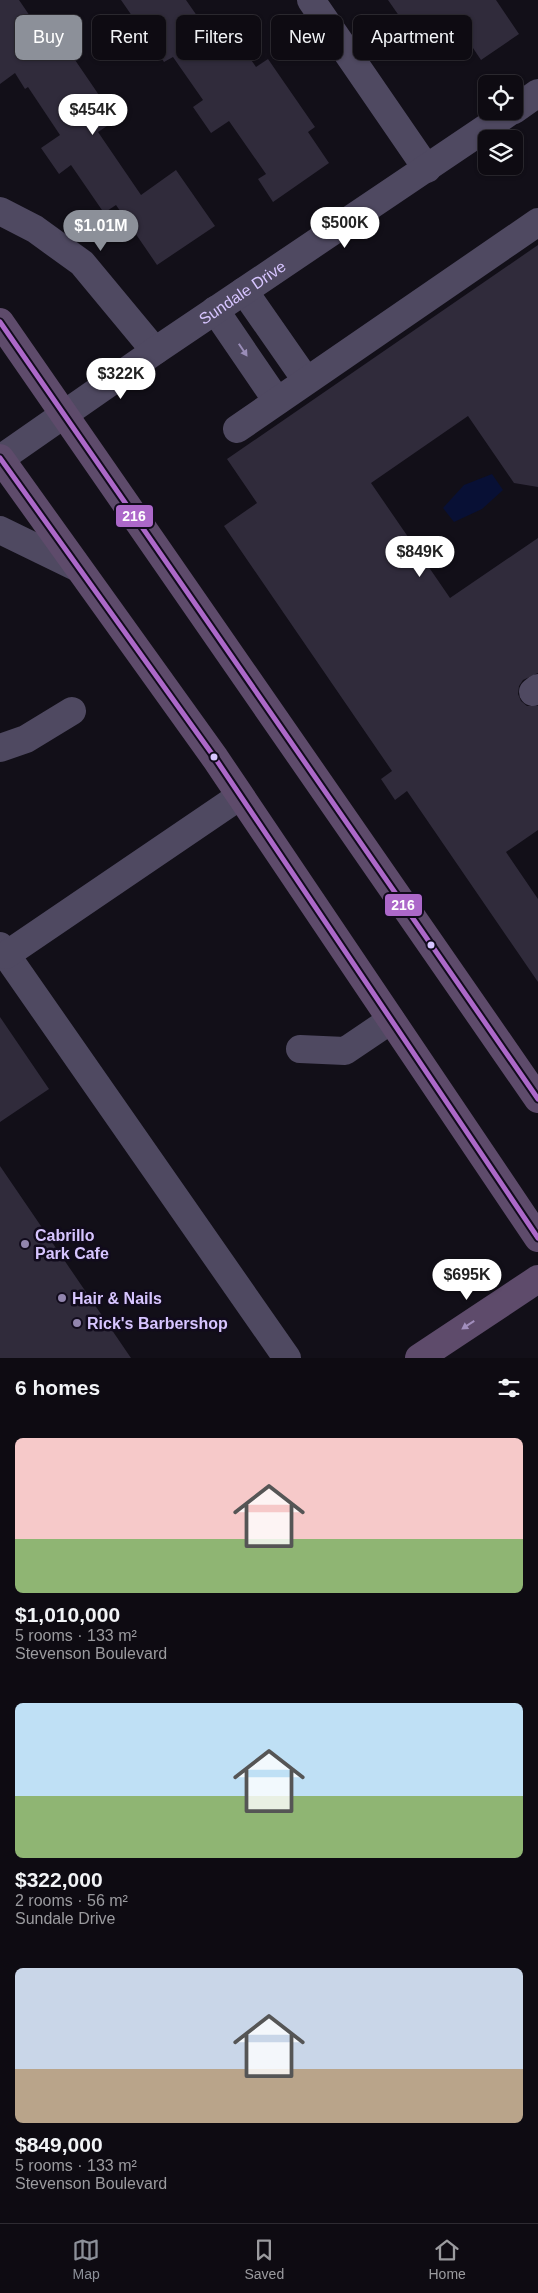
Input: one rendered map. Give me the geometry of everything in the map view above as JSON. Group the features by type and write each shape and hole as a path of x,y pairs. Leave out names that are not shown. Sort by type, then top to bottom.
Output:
{"main road":[{"path":"0,322 538,1099"},
{"path":"0,459 240,796 538,1238"},
{"path":"419,1358 538,1279"}],"street":[{"path":"311,0 427,169"},
{"name":"Sundale Drive","path":"523,103 538,93"},
{"name":"Sundale Drive","path":"0,459 154,351 498,120"},
{"path":"0,211 35,229 82,263 154,351"},
{"path":"237,428 538,222"},
{"path":"244,290 306,380"},
{"path":"216,310 277,400"},
{"path":"0,530 76,567"},
{"path":"0,748 26,739 72,711"},
{"path":"240,796 3,950 287,1358"},
{"path":"300,1049 345,1051 391,1020"}],"water":[{"path":"492,474 503,490 482,509 454,522 443,508 464,485"}],"building":[{"path":"0,0 19,0 29,15 15,15 15,60 75,60 116,120 98,132 141,195 176,170 215,226 157,265 116,205 104,213 71,165 59,174 41,148 60,135 28,87 25,89 15,73 0,84"},
{"path":"121,0 186,0 196,15 176,15 176,60 251,60 256,67 268,59 315,127 308,132 329,163 273,202 258,179 266,174 229,121 211,133 193,107 203,100 173,57 164,62 163,60 166,60 166,15 131,15"},
{"path":"388,0 496,0 519,34 481,60 472,46 472,15 398,15"},
{"path":"538,245 538,487 514,483 468,416 371,483 450,598 538,538 538,673 523,680 519,686 518,694 521,701 527,706 538,706 538,830 506,852 538,899 538,982 407,791 395,800 381,779 392,771 224,526 257,503 227,459"},
{"path":"0,1017 49,1089 0,1122"},
{"path":"0,1166 131,1358 0,1358"}],"transit line":[{"name":"216","path":"0,322 538,1099"},
{"name":"216","path":"0,458 215,758 538,1238"}],"place":[{"name":"Cabrillo Park Cafe","path":"25,1244"},
{"name":"Hair & Nails","path":"62,1298"},
{"name":"Rick's Barbershop","path":"77,1323"}]}
